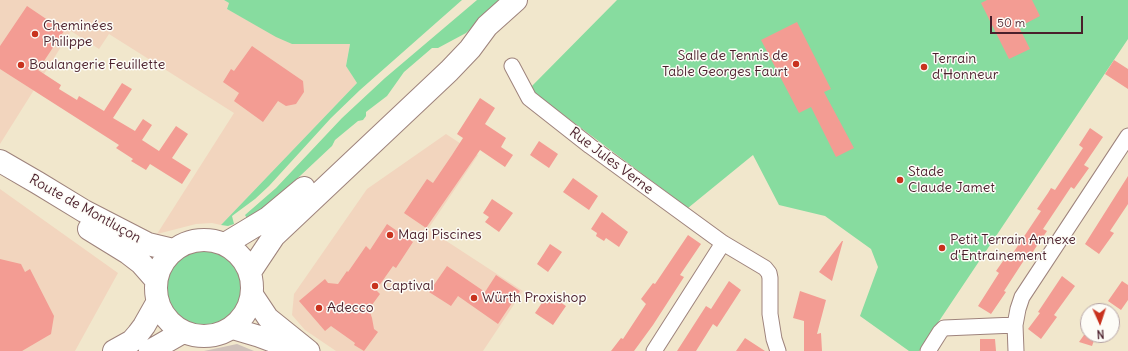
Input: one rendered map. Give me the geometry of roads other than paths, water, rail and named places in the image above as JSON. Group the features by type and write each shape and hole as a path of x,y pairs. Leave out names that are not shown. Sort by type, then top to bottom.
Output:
{"main road":[{"path":"225,244 282,208 392,104 463,41 487,26 516,0"},
{"path":"250,272 274,236 449,71 470,49 487,26"},
{"name":"Route de Montluçon","path":"0,161 84,211 148,244 173,250"},
{"name":"Route de Montluçon","path":"0,170 33,194 128,253 141,263 156,280"},
{"path":"207,240 225,244 238,254 245,262 252,279 252,294 245,314 231,328 219,334 195,336 183,332 169,322 162,313 157,302 156,280 163,261 179,246 194,241 207,240"},
{"path":"252,294 268,318 309,351"},
{"path":"114,351 132,340 138,334 157,302"},
{"path":"231,328 300,351"},
{"path":"150,351 183,332"}],"street":[{"name":"Rue Jules Verne","path":"512,66 529,98 590,146 723,243 765,268 769,272 770,314 774,339 778,351"},
{"path":"1016,351 1015,325 1022,297 1128,136"},
{"path":"654,351 723,243"},
{"path":"928,351 944,328 1015,325"}],"place":[{"name":"Cheminées Philippe","path":"35,34"},
{"name":"Salle de Tennis de Table Georges Faurt","path":"796,64"},
{"name":"Boulangerie Feuillette","path":"21,65"},
{"name":"Terrain d'Honneur","path":"924,67"},
{"name":"Stade Claude Jamet","path":"900,180"},
{"name":"Magi Piscines","path":"390,235"},
{"name":"Petit Terrain Annexe d'Entrainement","path":"942,248"},
{"name":"Captival","path":"375,286"},
{"name":"Würth Proxishop","path":"474,298"},
{"name":"Adecco","path":"319,308"}]}
